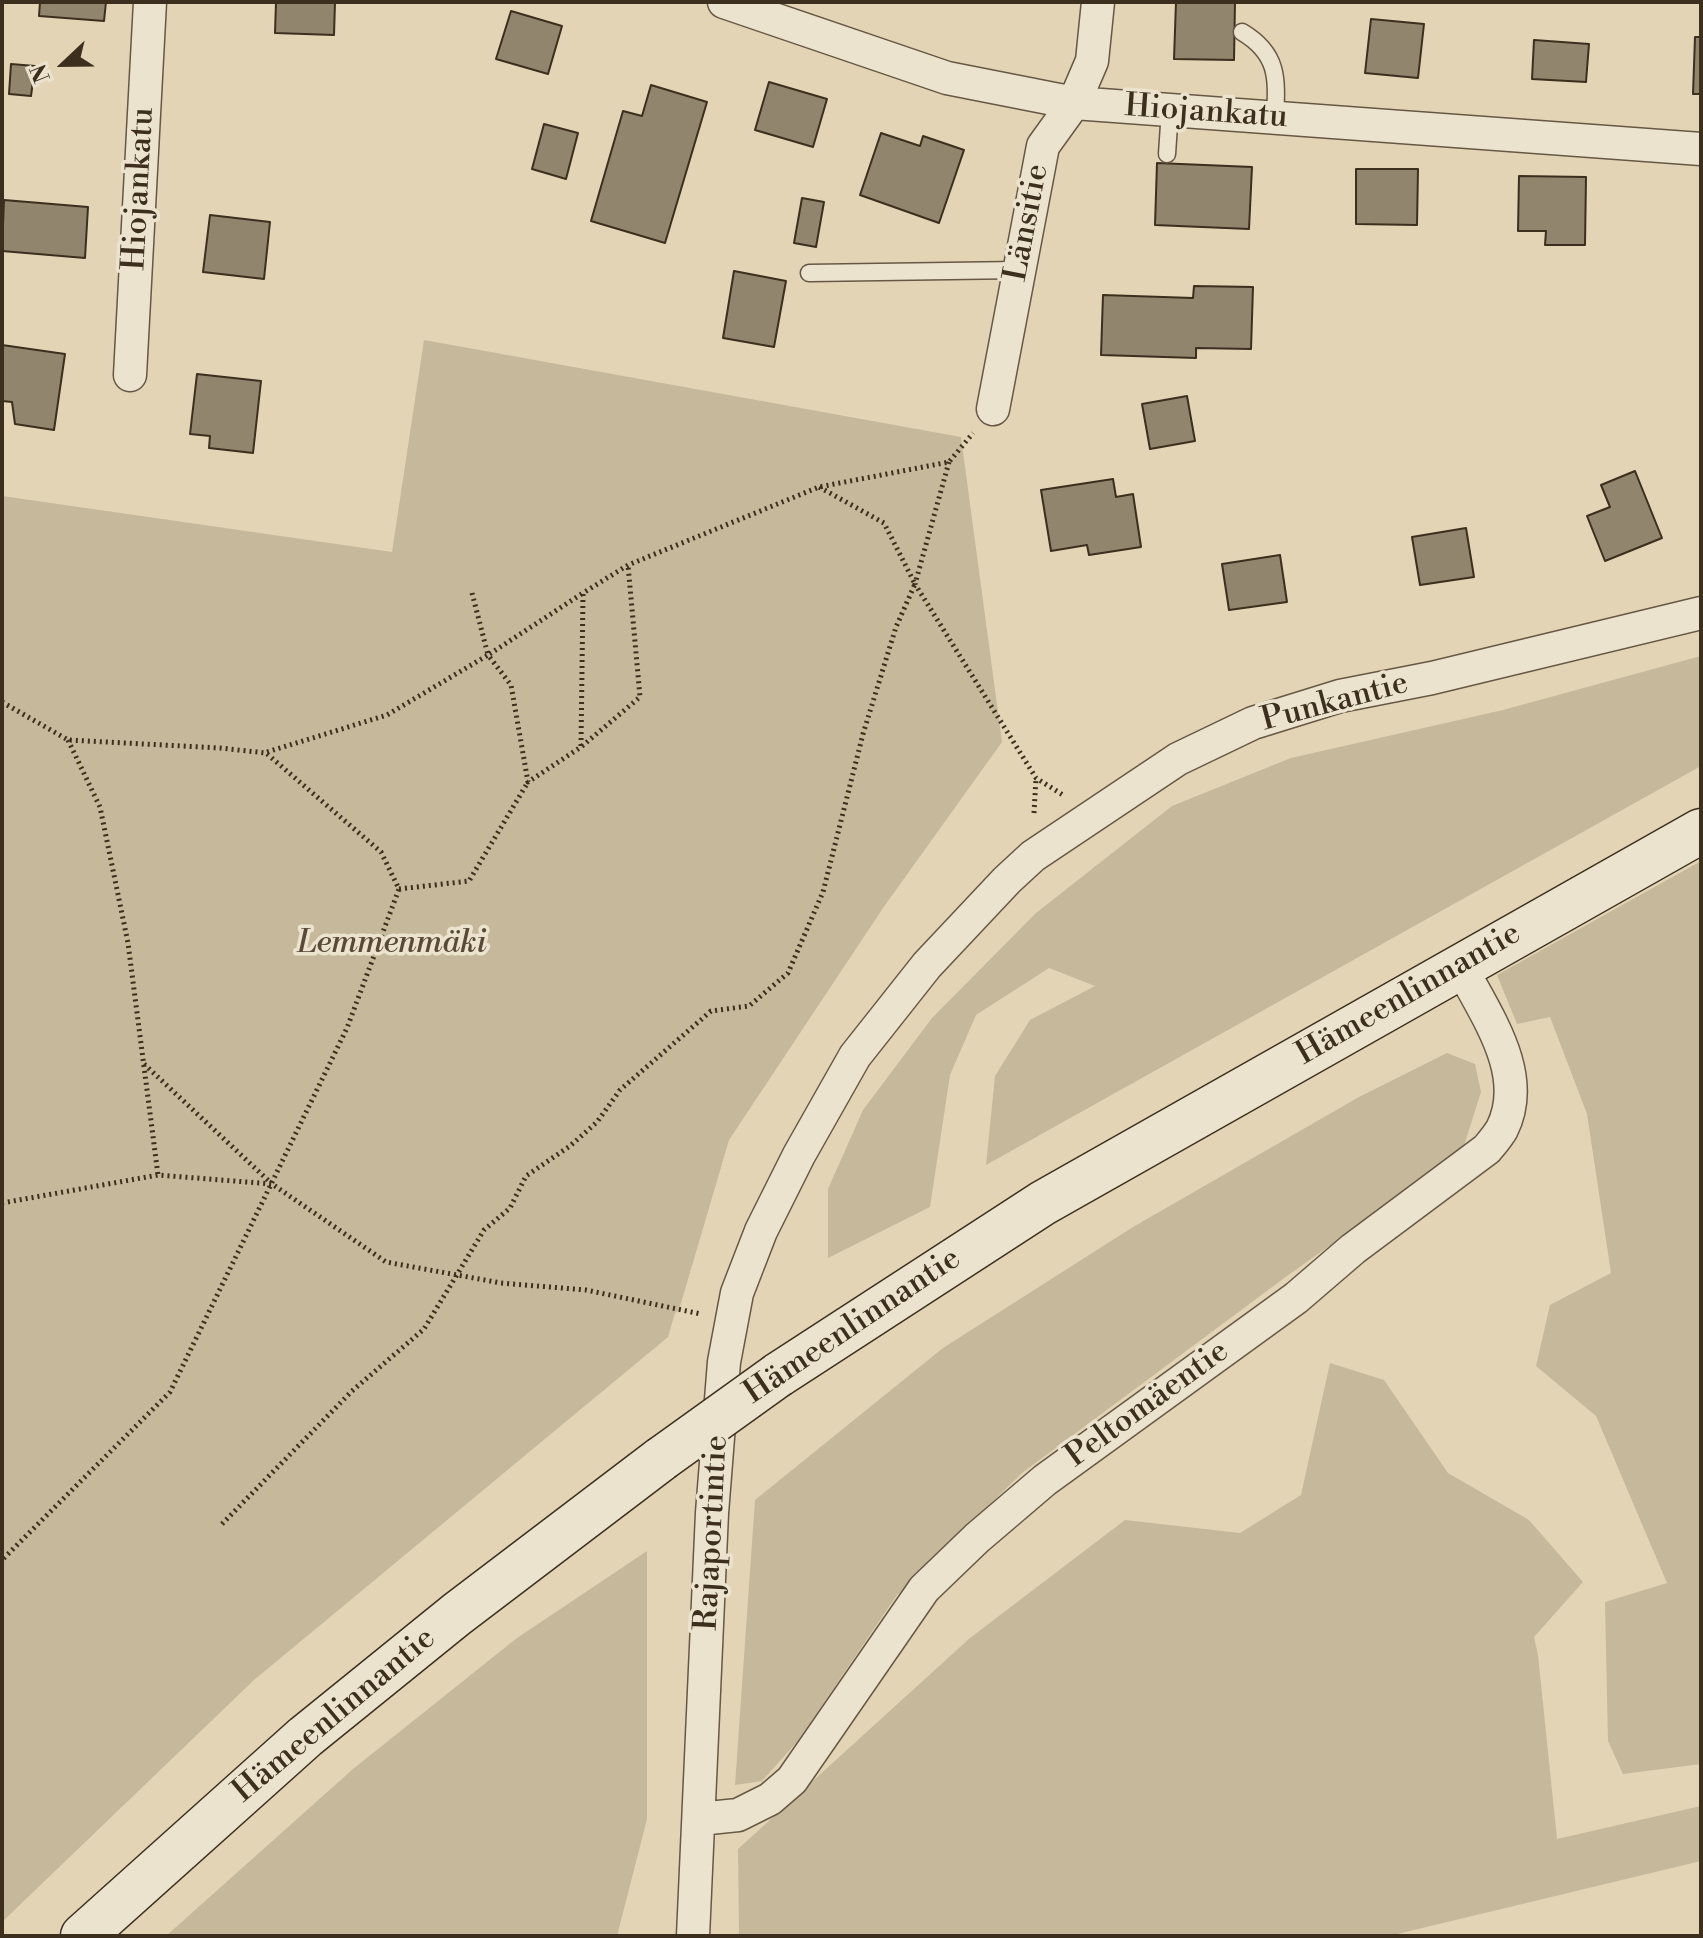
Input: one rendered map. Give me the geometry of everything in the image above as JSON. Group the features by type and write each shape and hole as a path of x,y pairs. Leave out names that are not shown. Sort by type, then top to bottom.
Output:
{"main road":[{"name":"Hämeenlinnantie","path":"83,1936 305,1737 457,1614 661,1459 778,1375 1043,1203 1701,831"}],"street":[{"name":"Hiojankatu","path":"130,375 150,2"},
{"name":"Hiojankatu","path":"724,2 947,78 1074,103 1701,149"},
{"name":"Länsitie","path":"993,409 1043,146 1074,103 1092,61 1098,2"},
{"name":"Punkantie","path":"1007,880 1033,856 1178,759 1253,723 1340,696 1432,678 1701,613"},
{"name":"Rajaportintie","path":"693,1936 712,1513 724,1362 737,1293 761,1231 799,1155 855,1056 927,965 1007,880"},
{"name":"Peltomäentie","path":"699,1819 738,1815 770,1799 792,1780 924,1589 977,1538 1045,1480 1296,1298 1353,1249 1487,1149 1503,1128 1510,1104 1510,1078 1503,1049 1460,965"}],"lane":[{"path":"1242,32 1259,42 1273,67 1275,118"},
{"path":"1167,154 1170,110"},
{"path":"809,273 1019,270"}],"path":[{"path":"222,1524 352,1391 424,1329 484,1230 510,1208 526,1176 570,1146 597,1122 620,1090 711,1011 749,1006 788,973 823,892 863,734 896,627 915,584 949,462 993,409"},
{"path":"2,702 68,740 266,753 387,715 488,655 628,565 819,487 949,462"},
{"path":"819,487 884,523 915,584 1036,778 1095,813"},
{"path":"399,889 469,881 528,782 581,747 640,697 628,565"},
{"path":"472,593 488,655 511,685 528,782"},
{"path":"581,747 583,593"},
{"path":"68,740 100,807 128,943 158,1175"},
{"path":"2,1560 170,1392 347,1028 399,889 381,852 266,753"},
{"path":"144,1063 272,1184 386,1262 501,1283 586,1290 732,1321"},
{"path":"2,1203 158,1175 272,1184"}],"green space":[{"name":"Lemmenmäki","path":"424,340 961,437 1002,742 883,908 729,1140 679,1310 675,1313 668,1337 254,1680 2,1922 2,496 392,552"},
{"path":"1701,656 1701,766 986,1165 995,1076 1030,1020 1095,986 1049,968 976,1015 950,1075 930,1207 828,1258 828,1189 863,1110 932,1018 1036,913 1172,806 1291,758 1503,710"},
{"path":"1701,861 1701,1764 1623,1774 1608,1741 1605,1602 1667,1583 1596,1416 1536,1366 1550,1305 1611,1273 1587,1114 1550,1017 1517,1024 1497,975"},
{"path":"1447,1053 1475,1064 1481,1092 1462,1152 1287,1276 1022,1473 897,1595 797,1742 762,1781 735,1785 755,1500 943,1348 1133,1227 1359,1097"},
{"path":"1330,1363 1384,1380 1448,1473 1529,1520 1583,1582 1534,1637 1557,1839 1701,1806 1701,1861 1389,1936 739,1936 738,1849 970,1638 1125,1520 1240,1533 1301,1495"},
{"path":"647,1551 647,1819 617,1936 166,1936 353,1769 517,1638"}],"building":[{"path":"40,2 106,2 104,21 39,16"},
{"path":"276,2 335,2 334,35 275,33"},
{"path":"1176,2 1235,2 1234,60 1174,59"},
{"path":"511,11 562,26 548,74 496,59"},
{"path":"1371,19 1424,24 1418,78 1365,73"},
{"path":"1695,37 1701,37 1701,94 1693,94"},
{"path":"1534,40 1589,44 1586,82 1532,79"},
{"path":"11,64 35,66 31,96 9,94"},
{"path":"769,82 827,99 813,147 755,130"},
{"path":"651,85 707,102 665,243 591,221 623,111 642,116"},
{"path":"544,124 578,133 566,179 532,169"},
{"path":"881,133 920,146 923,136 964,150 939,223 860,195"},
{"path":"1157,163 1252,167 1249,229 1155,225"},
{"path":"1356,169 1418,169 1417,225 1356,224"},
{"path":"1519,176 1586,177 1585,245 1545,245 1546,231 1518,231"},
{"path":"802,198 824,202 816,247 794,243"},
{"path":"4,200 88,207 85,258 2,251"},
{"path":"210,215 270,222 264,279 203,272"},
{"path":"734,271 786,281 774,347 723,338"},
{"path":"1194,286 1253,287 1251,349 1196,348 1196,358 1101,355 1103,295 1193,298"},
{"path":"2,345 65,354 54,430 15,424 12,402 2,401"},
{"path":"197,374 261,381 253,453 209,448 210,436 190,434"},
{"path":"1187,396 1195,441 1150,449 1142,404"},
{"path":"1635,471 1662,538 1605,561 1587,516 1610,507 1601,485"},
{"path":"1113,479 1116,497 1133,494 1141,547 1089,555 1087,545 1051,551 1041,490"},
{"path":"1466,528 1474,577 1420,585 1412,537"},
{"path":"1280,555 1287,602 1229,610 1222,564"}]}
